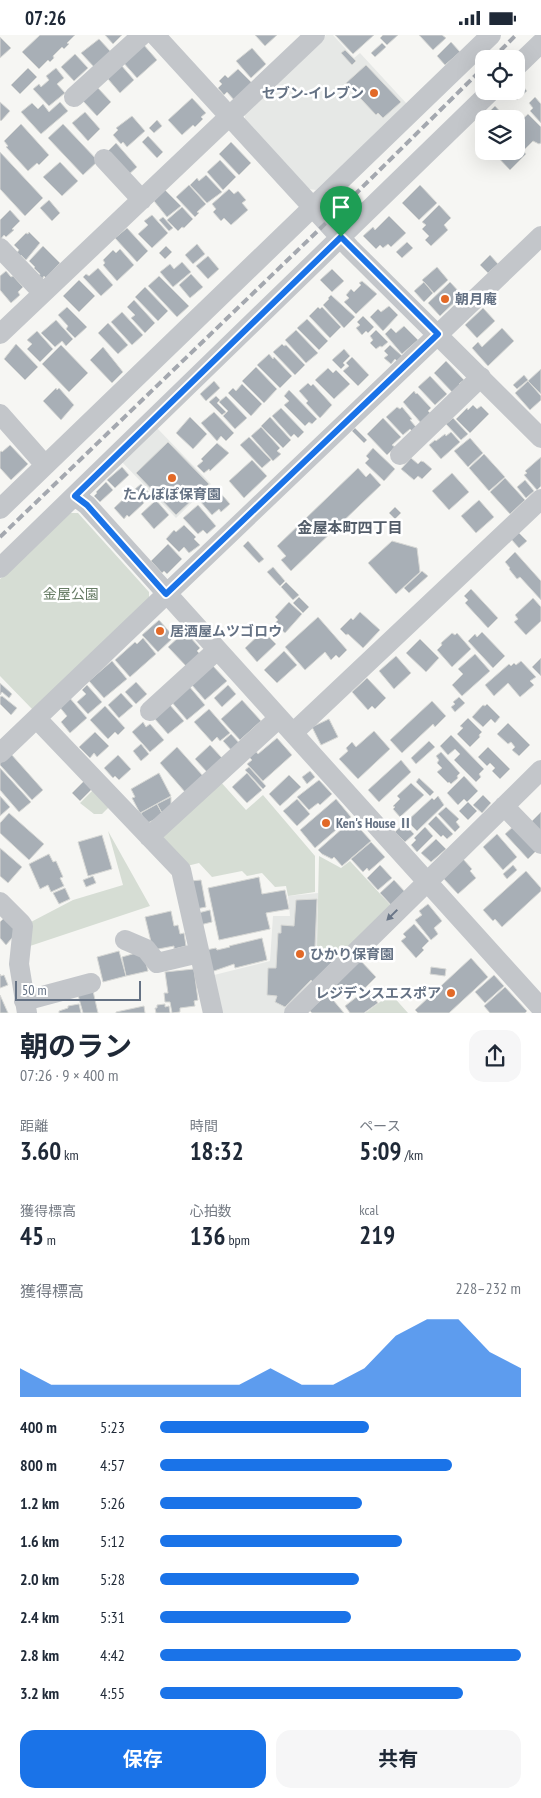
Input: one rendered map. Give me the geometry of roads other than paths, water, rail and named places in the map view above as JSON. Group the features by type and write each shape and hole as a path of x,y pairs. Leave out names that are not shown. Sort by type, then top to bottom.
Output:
{"street":[{"path":"74,97 142,35"},
{"path":"155,35 312,207 541,438"},
{"path":"0,334 315,35"},
{"path":"0,509 491,35"},
{"path":"525,58 541,43"},
{"path":"0,568 482,100"},
{"path":"104,159 142,200"},
{"path":"0,753 541,236"},
{"path":"0,248 43,293"},
{"path":"400,455 481,377"},
{"path":"0,414 45,465"},
{"path":"75,496 87,505 541,1008"},
{"path":"293,733 541,499"},
{"path":"150,711 216,650"},
{"path":"149,837 279,718"},
{"path":"37,719 181,870 212,1013"},
{"path":"294,1013 426,881 541,770"},
{"path":"504,806 541,844"},
{"path":"0,902 23,926 19,964 25,1007 91,983"},
{"path":"125,940 144,948 157,963 199,953"}],"railway":[{"path":"501,50 516,35"},
{"path":"0,537 327,222 475,76"}],"place":[{"name":"セブン-イレブン","path":"374,93"},
{"name":"朝月庵","path":"445,299"},
{"name":"たんぽぽ保育園","path":"172,478"},
{"name":"居酒屋ムツゴロウ","path":"160,631"},
{"name":"Ken's House Ⅱ","path":"326,823"},
{"name":"ひかり保育園","path":"300,954"},
{"name":"レジデンスエスポア","path":"451,993"}],"district":[{"name":"金屋本町四丁目","path":"350,527"}],"park label":[{"name":"金屋公園","path":"71,594"}]}
